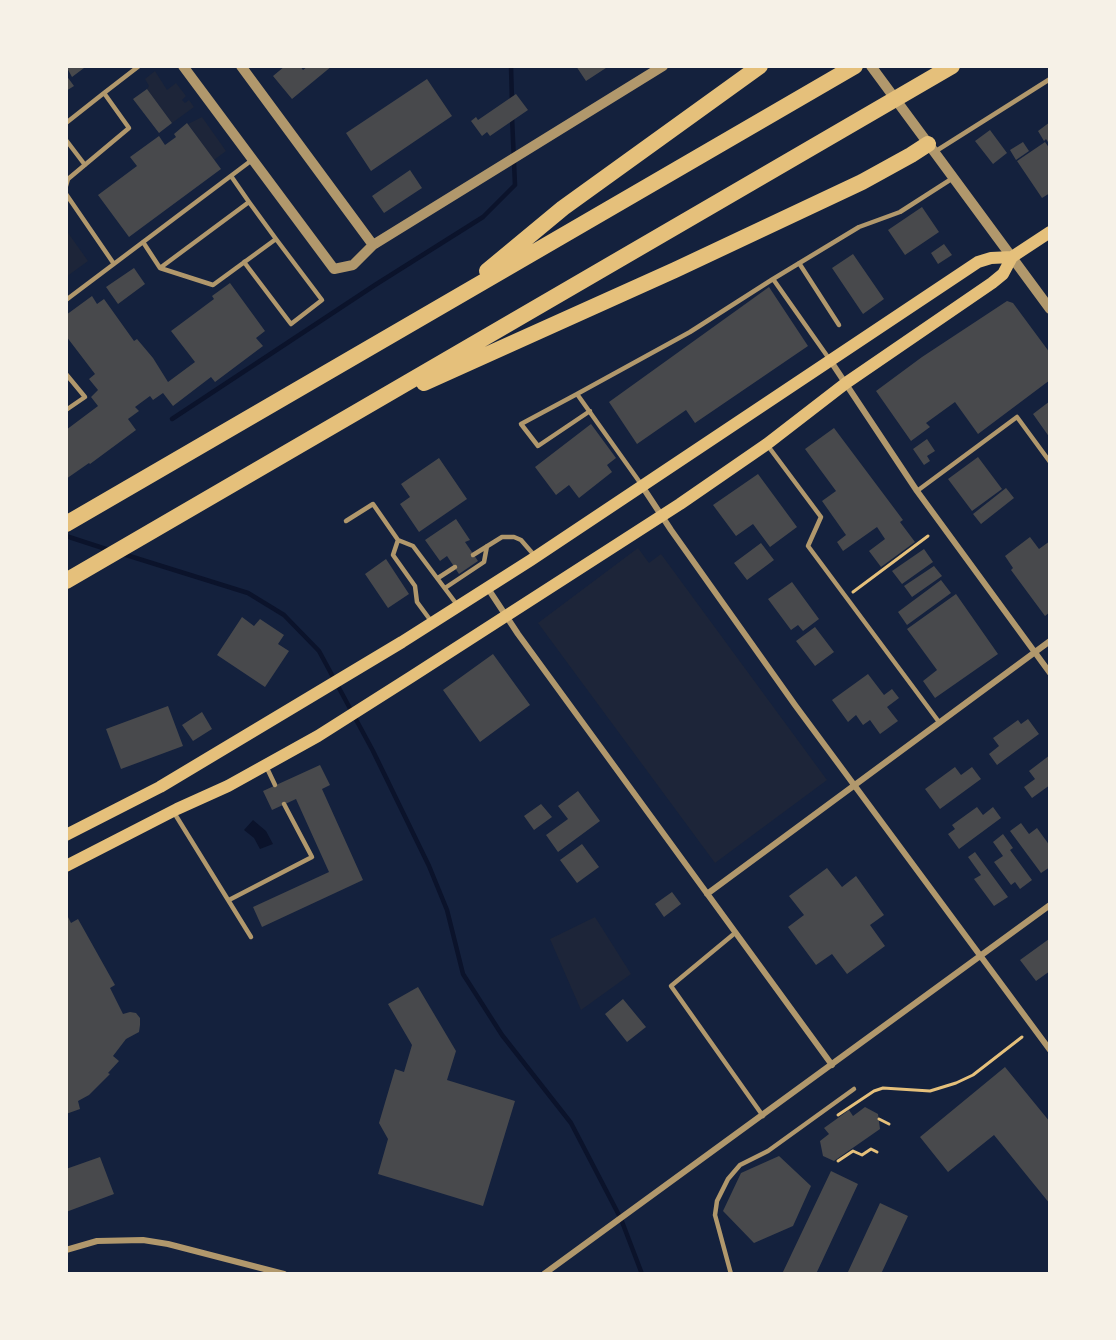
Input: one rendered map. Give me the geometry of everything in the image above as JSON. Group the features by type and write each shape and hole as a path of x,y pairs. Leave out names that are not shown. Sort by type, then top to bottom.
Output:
{"highway":[{"path":"453,300 563,208 760,66"},
{"path":"66,524 855,66"},
{"path":"66,581 952,66"},
{"path":"344,418 777,222 931,148"},
{"path":"66,513 93,509"}],"main road":[{"path":"66,866 173,811 228,786 345,719 662,516 766,444 846,383 992,283 1003,274 1012,257 1050,232"},
{"path":"66,835 160,787 402,642 535,557 978,262 991,258 1012,257"}],"street":[{"path":"183,66 334,269 353,265 373,245 663,66"},
{"path":"241,66 373,245"},
{"path":"871,66 1050,309"},
{"path":"830,360 917,491 1050,673"},
{"path":"642,486 854,786 1050,1050"},
{"path":"487,587 832,1065"},
{"path":"707,894 1050,641"},
{"path":"544,1274 1050,905"},
{"path":"66,1250 97,1241 128,1238 168,1244 284,1274"}],"lane":[{"path":"66,123 139,66"},
{"path":"931,148 1050,79"},
{"path":"66,186 68,179 129,128 104,93"},
{"path":"66,140 85,165"},
{"path":"66,300 252,160"},
{"path":"231,176 322,300 291,324 244,262"},
{"path":"590,411 538,446 521,424 690,332 772,279 860,227 900,212 953,177"},
{"path":"66,194 114,264"},
{"path":"159,268 249,202"},
{"path":"143,242 159,268 213,285 276,239"},
{"path":"799,263 840,325"},
{"path":"772,279 830,360"},
{"path":"66,374 85,396 66,410"},
{"path":"577,394 642,486"},
{"path":"917,491 1017,417 1050,462"},
{"path":"766,444 821,517 808,546 939,722"},
{"path":"346,521 374,504 398,540 413,546 458,606"},
{"path":"473,555 502,537 514,537 521,540 535,557"},
{"path":"398,540 393,555 415,586 417,602 432,623"},
{"path":"445,588 484,562 487,546"},
{"path":"438,578 455,567"},
{"path":"266,765 275,785"},
{"path":"229,900 312,857 284,804"},
{"path":"173,811 251,937"},
{"path":"735,933 671,986 763,1116"},
{"path":"731,1274 715,1215 717,1201 728,1179 740,1165 768,1151 854,1089"}],"path":[{"path":"846,597 928,536"},
{"path":"838,1115 874,1091 883,1088 930,1091 956,1083 973,1075 1022,1037"},
{"path":"879,1119 889,1124"},
{"path":"838,1161 853,1151 862,1155 871,1149 877,1152"}],"shaded area":[{"path":"155,71 167,90 176,83 186,96 182,100 185,103 189,100 194,107 172,123 147,89 149,86 145,79"},
{"path":"202,117 226,151 214,160 188,124"},
{"path":"66,230 88,261 66,277"},
{"path":"638,548 649,563 661,554 827,780 715,863 538,623"},
{"path":"253,820 266,831 273,844 260,849 254,838 244,830"},
{"path":"595,917 631,974 581,1010 550,939"}],"building":[{"path":"66,66 83,66 84,68 72,77"},
{"path":"285,66 300,66 303,70 308,66 332,66 292,99 273,76"},
{"path":"576,66 609,66 586,81"},
{"path":"66,75 74,86 66,91"},
{"path":"427,79 452,116 371,171 346,133"},
{"path":"147,89 172,123 159,133 133,99"},
{"path":"516,94 528,110 490,136 487,132 482,136 471,121 476,117 478,120"},
{"path":"1050,122 1050,145 1046,139 1044,141 1038,131"},
{"path":"187,123 221,169 129,237 98,195 137,166 130,157 159,136 165,145 176,137 174,134"},
{"path":"990,130 1007,153 993,164 975,141"},
{"path":"1023,142 1029,151 1016,160 1010,150"},
{"path":"1045,142 1050,149 1050,193 1042,198 1017,161"},
{"path":"410,170 422,188 384,213 372,196"},
{"path":"922,207 939,232 905,255 888,230"},
{"path":"944,244 952,255 938,264 931,253"},
{"path":"853,254 884,299 863,314 832,268"},
{"path":"134,268 145,284 118,304 106,287"},
{"path":"230,283 265,331 256,338 263,346 215,382 211,377 173,406 163,393 153,400 150,396 135,407 139,411 128,419 136,430 66,479 66,430 98,406 91,397 98,390 89,379 95,374 66,336 66,315 92,296 97,304 104,299 134,341 137,339 153,358 168,382 195,362 171,331 214,299 212,296"},
{"path":"769,287 808,346 695,423 686,410 637,444 609,402"},
{"path":"1007,301 1013,303 1050,353 1050,380 978,434 955,402 926,423 930,427 911,441 876,391 922,357"},
{"path":"1050,401 1050,438 1033,414"},
{"path":"591,424 616,458 607,465 612,472 579,498 569,485 556,495 535,467"},
{"path":"834,428 903,520 900,522 915,542 881,567 869,551 885,539 877,527 843,551 837,542 846,535 822,501 836,491 805,449"},
{"path":"927,439 935,451 927,456 930,461 924,465 913,449"},
{"path":"978,457 1002,489 972,511 948,479"},
{"path":"439,458 467,499 419,532 400,504 410,497 401,484"},
{"path":"758,474 797,527 770,547 753,524 736,536 713,505"},
{"path":"1006,488 1014,498 981,524 973,514"},
{"path":"456,519 470,540 465,542 478,561 459,574 447,556 440,561 425,540"},
{"path":"1030,537 1039,549 1050,541 1050,612 1045,616 1011,570 1013,568 1005,556"},
{"path":"761,543 774,560 747,580 734,563"},
{"path":"924,549 933,562 902,584 892,571"},
{"path":"386,559 409,594 388,608 365,574"},
{"path":"934,566 942,576 912,597 904,586"},
{"path":"941,580 951,593 907,625 898,612"},
{"path":"792,582 819,619 803,631 798,625 791,630 768,599"},
{"path":"956,594 998,654 935,698 923,681 937,670 907,629"},
{"path":"242,617 254,626 260,619 284,635 278,644 289,651 265,687 217,655"},
{"path":"815,627 834,652 815,666 796,641"},
{"path":"493,654 530,705 480,742 443,690"},
{"path":"868,674 884,695 892,689 899,698 887,707 898,721 880,734 870,720 863,725 856,715 848,722 832,700"},
{"path":"168,706 183,746 121,769 106,729"},
{"path":"202,712 212,729 193,741 182,725"},
{"path":"1028,719 1039,734 997,765 989,754 999,746 993,738 1018,720 1021,724"},
{"path":"1050,755 1050,785 1032,798 1024,787 1035,779 1029,771"},
{"path":"320,765 330,785 322,789 363,880 262,927 253,907 329,872 296,799 272,810 263,791"},
{"path":"955,767 961,775 972,767 981,779 940,809 925,789"},
{"path":"578,791 600,821 558,852 546,835 568,819 558,806"},
{"path":"541,804 552,817 534,830 524,816"},
{"path":"977,807 983,815 993,807 1001,818 959,849 948,834 955,829 952,825"},
{"path":"1021,823 1029,834 1037,828 1050,846 1050,867 1041,873 1010,831"},
{"path":"1003,834 1013,848 1010,850 1032,880 1020,889 1015,882 1011,885 994,862 1003,856 993,842"},
{"path":"582,844 599,867 577,883 560,860"},
{"path":"975,852 1008,897 994,906 974,879 981,875 968,857"},
{"path":"827,868 842,887 856,876 884,915 870,925 885,946 847,974 832,954 816,965 788,927 804,915 789,896"},
{"path":"672,892 681,904 664,917 655,904"},
{"path":"66,913 71,923 78,919 115,985 110,988 123,1014 136,1013 140,1018 140,1025 139,1032 126,1039 113,1056 119,1061 108,1073 110,1074 89,1095 78,1101 80,1109 66,1114"},
{"path":"1049,939 1050,971 1036,981 1020,960"},
{"path":"418,987 456,1051 447,1080 515,1101 483,1206 378,1174 388,1139 379,1123 395,1069 404,1072 412,1045 388,1004"},
{"path":"623,999 646,1027 627,1042 605,1014"},
{"path":"1005,1067 1050,1122 1050,1204 994,1135 948,1172 920,1137"},
{"path":"865,1107 878,1114 880,1129 834,1161 823,1156 820,1141 829,1134 824,1128 849,1110 853,1116"},
{"path":"779,1156 811,1186 793,1226 754,1243 723,1211 741,1173"},
{"path":"100,1157 114,1194 66,1212 66,1169"},
{"path":"831,1171 858,1184 816,1274 782,1274"},
{"path":"880,1203 908,1216 881,1274 847,1274"}],"waterway":[{"path":"511,66 512,102"},
{"path":"172,419 375,285 483,217 515,185 512,117"},
{"path":"66,536 109,550"},
{"path":"123,554 248,593 284,615 319,651 373,751 429,866 447,910 463,974 502,1035 571,1123 621,1219 642,1274"}]}
